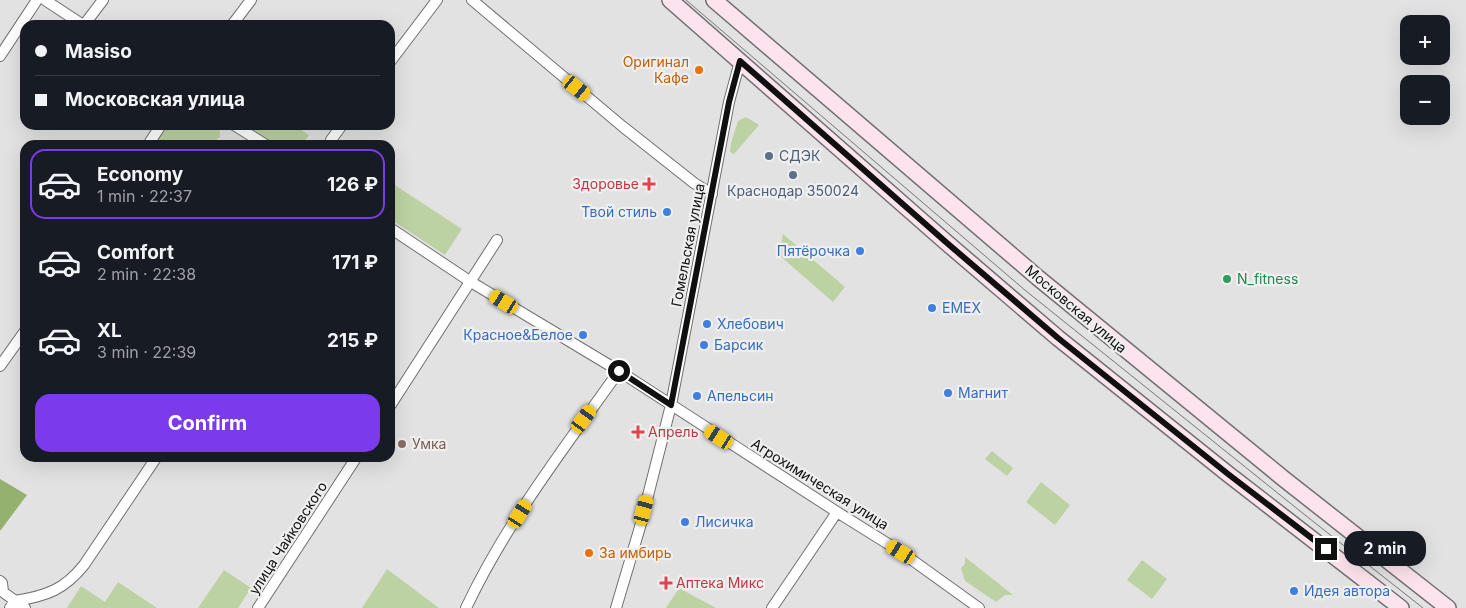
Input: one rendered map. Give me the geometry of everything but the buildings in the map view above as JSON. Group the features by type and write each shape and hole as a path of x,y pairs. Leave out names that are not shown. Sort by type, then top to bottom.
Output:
{"street":[{"path":"24,20 37,0"},
{"path":"45,0 76,20"},
{"path":"88,20 103,0"},
{"path":"236,20 251,0"},
{"path":"395,55 436,0"},
{"path":"472,0 622,126 694,183 712,194"},
{"path":"670,0 1058,338 1228,474 1401,608"},
{"name":"Московская улица","path":"714,0 1037,277 1284,478 1448,608"},
{"path":"0,56 20,26"},
{"name":"Гомельская улица","path":"616,608 640,527 671,405 729,102 740,61"},
{"path":"242,130 258,140"},
{"path":"331,140 338,130"},
{"name":"Агрохимическая улица","path":"395,231 471,282 619,371 901,552 976,607"},
{"path":"395,398 497,240"},
{"path":"0,366 20,338"},
{"path":"466,608 480,578 530,498 619,371"},
{"path":"13,604 40,597 72,579 84,565 153,462"},
{"name":"улица Чайковского","path":"258,608 353,462"},
{"path":"772,608 837,512"},
{"path":"0,581 2,582 3,592 13,604 25,608"}],"green space":[{"path":"746,117 759,125 734,154 730,152 731,143 738,121"},
{"path":"160,130 220,131 220,138 217,140 153,140"},
{"path":"252,130 302,130 309,135 306,140 266,140"},
{"path":"395,185 462,229 445,255 395,222"},
{"path":"783,234 845,287 833,302 779,255"},
{"path":"992,451 1013,468 1007,476 985,459"},
{"path":"0,479 27,495 0,531"},
{"path":"1041,482 1070,505 1055,525 1026,502"},
{"path":"965,557 1013,595 1005,595 996,602 965,581 961,568 965,564"},
{"path":"1142,560 1167,579 1152,599 1127,580"},
{"path":"387,569 439,608 362,608"},
{"path":"224,570 251,588 238,608 198,608"},
{"path":"118,582 157,608 67,608 81,586 105,602"},
{"path":"679,588 716,608 666,608"}],"tram line":[{"path":"686,0 1026,291 1423,608"}],"place":[{"name":"Оригинал Кафе","path":"699,70"},
{"name":"СДЭК","path":"769,156"},
{"name":"Краснодар 350024","path":"793,175"},
{"name":"Здоровье","path":"649,184"},
{"name":"Твой стиль","path":"667,212"},
{"name":"Пятёрочка","path":"860,251"},
{"name":"N_fitness","path":"1227,279"},
{"name":"EMEX","path":"932,308"},
{"name":"Хлебович","path":"707,324"},
{"name":"Красное&Белое","path":"583,335"},
{"name":"Барсик","path":"704,345"},
{"name":"Магнит","path":"948,393"},
{"name":"Апельсин","path":"697,396"},
{"name":"Апрель","path":"638,432"},
{"name":"Умка","path":"402,444"},
{"name":"Лисичка","path":"685,522"},
{"name":"За имбирь","path":"589,553"},
{"name":"Аптека Микс","path":"666,583"},
{"name":"Идея автора","path":"1294,591"}],"route":[{"path":"619,371 671,405 720,157 729,102 740,61 1058,338 1228,474 1326,549"}]}
